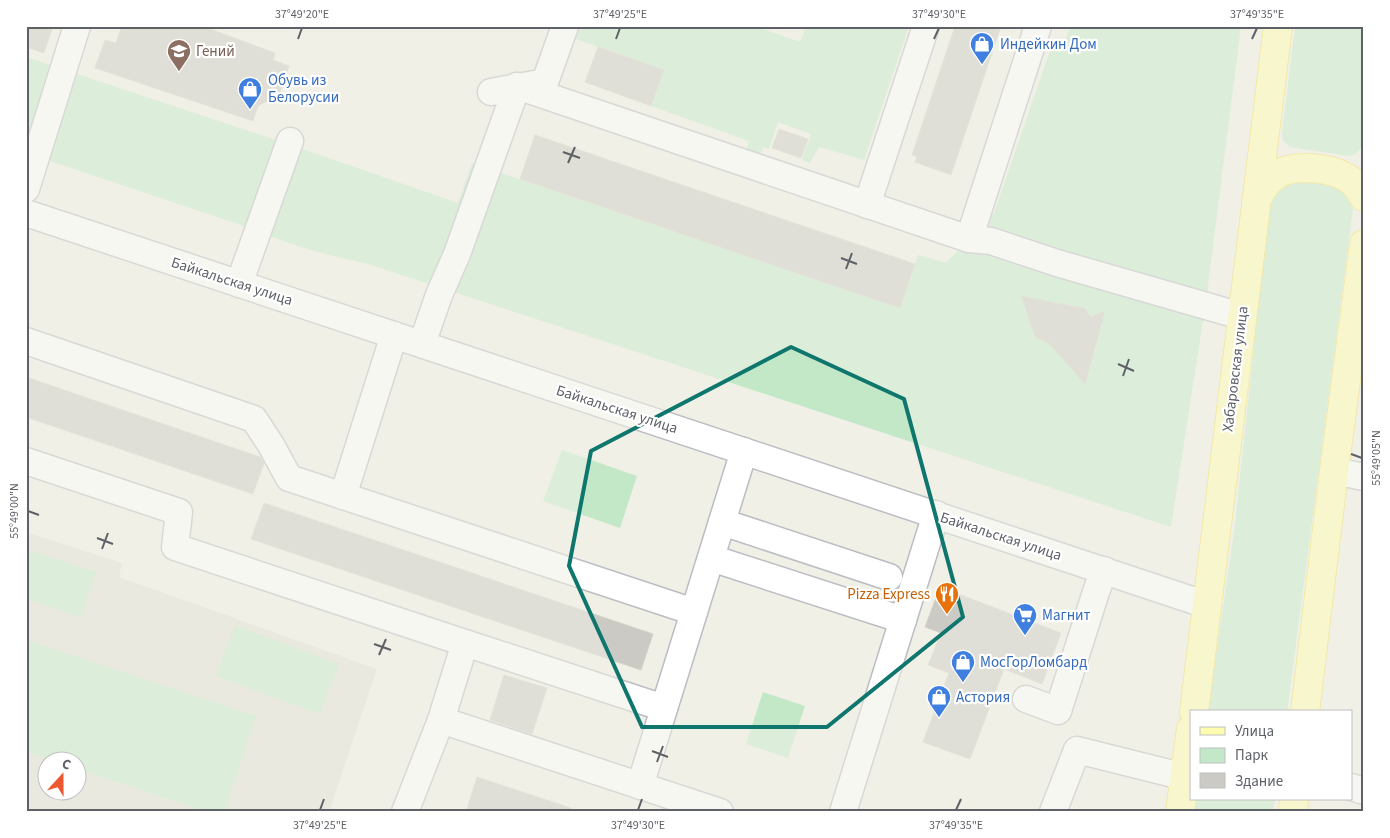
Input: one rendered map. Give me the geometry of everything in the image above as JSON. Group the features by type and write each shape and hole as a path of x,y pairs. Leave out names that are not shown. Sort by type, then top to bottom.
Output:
{"main road":[{"name":"Хабаровская улица","path":"1194,710 1278,26"},
{"path":"1256,202 1264,186 1276,175 1292,169 1310,168 1332,171 1351,180 1364,197"},
{"path":"1305,710 1364,244"},
{"path":"1180,812 1190,737"}],"street":[{"path":"26,189 78,26"},
{"path":"491,92 545,82 565,26"},
{"path":"868,205 926,26"},
{"path":"969,239 1038,26"},
{"path":"517,86 969,239 991,241 1057,263 1120,289 1241,316"},
{"path":"422,344 439,295 457,254 517,86"},
{"path":"239,284 290,141"},
{"name":"Байкальская улица","path":"26,213 1207,605"},
{"path":"343,496 394,335"},
{"path":"26,341 254,419 289,478 694,612"},
{"path":"640,786 744,451"},
{"path":"26,462 179,512 175,547 664,708"},
{"path":"1334,471 1364,477"},
{"path":"842,812 936,514"},
{"path":"722,522 889,577"},
{"path":"711,558 903,620"},
{"path":"1026,699 1058,711 1104,570"},
{"path":"405,812 441,720 465,643"},
{"path":"441,720 720,812"},
{"path":"1053,812 1077,750 1185,777"},
{"path":"1352,787 1364,791"}],"highlighted area":[{"path":"791,347 904,399 963,617 827,727 642,727 569,566 591,451"}],"shaded area":[{"path":"26,532 122,563 119,577 377,669 329,812 26,812"}],"green space":[{"path":"581,26 755,26 800,42 806,26 909,26 864,160 819,147 810,163 802,160 811,134 778,122 769,149 763,147 758,163 744,158 749,141 651,106 664,70 576,39"},
{"path":"1070,26 1241,26 1206,301 1171,527 368,264 293,244 26,153 26,57 297,147 458,203 472,163 900,308 918,255 946,263 994,213 1053,42 1066,39"},
{"path":"1295,26 1364,26 1364,128 1361,148 1356,154 1350,156 1290,147 1283,140 1282,133"},
{"path":"1310,180 1331,185 1344,195 1353,209 1287,710 1208,710 1235,524 1270,199 1272,194 1284,186"},
{"path":"562,450 637,476 620,528 543,501"},
{"path":"26,549 96,572 81,617 26,599"},
{"path":"235,625 339,664 320,714 216,676"},
{"path":"26,640 256,716 224,812 206,812 88,772 88,750 38,750 38,756 26,752"},
{"path":"763,692 805,706 788,758 746,744"},
{"path":"1195,800 1275,800 1273,812 1193,812"}],"building":[{"path":"26,26 53,26 44,53 26,47"},
{"path":"122,26 202,26 275,53 273,60 289,66 279,95 258,106 253,121 95,68 105,40 116,43"},
{"path":"955,26 1001,26 951,175 915,162 917,157 912,155"},
{"path":"598,47 664,70 651,106 585,82"},
{"path":"779,129 808,139 801,158 772,148"},
{"path":"535,135 915,264 900,308 520,179"},
{"path":"1021,296 1086,309 1090,317 1105,311 1085,384 1049,343 1035,337"},
{"path":"26,377 260,457 264,463 253,494 26,417"},
{"path":"264,503 653,634 641,670 251,539"},
{"path":"940,587 1061,633 1042,684 1004,669 970,759 923,742 949,673 928,665 941,633 925,627"},
{"path":"504,675 547,688 532,734 490,720"},
{"path":"477,777 571,808 570,812 466,812"}],"place":[{"name":"Индейкин Дом","path":"982,65"},
{"name":"Гений","path":"179,72"},
{"name":"Обувь из Белорусии","path":"250,110"},
{"name":"Pizza Express","path":"947,615"},
{"name":"Магнит","path":"1025,636"},
{"name":"МосГорЛомбард","path":"963,683"},
{"name":"Астория","path":"939,718"}]}
